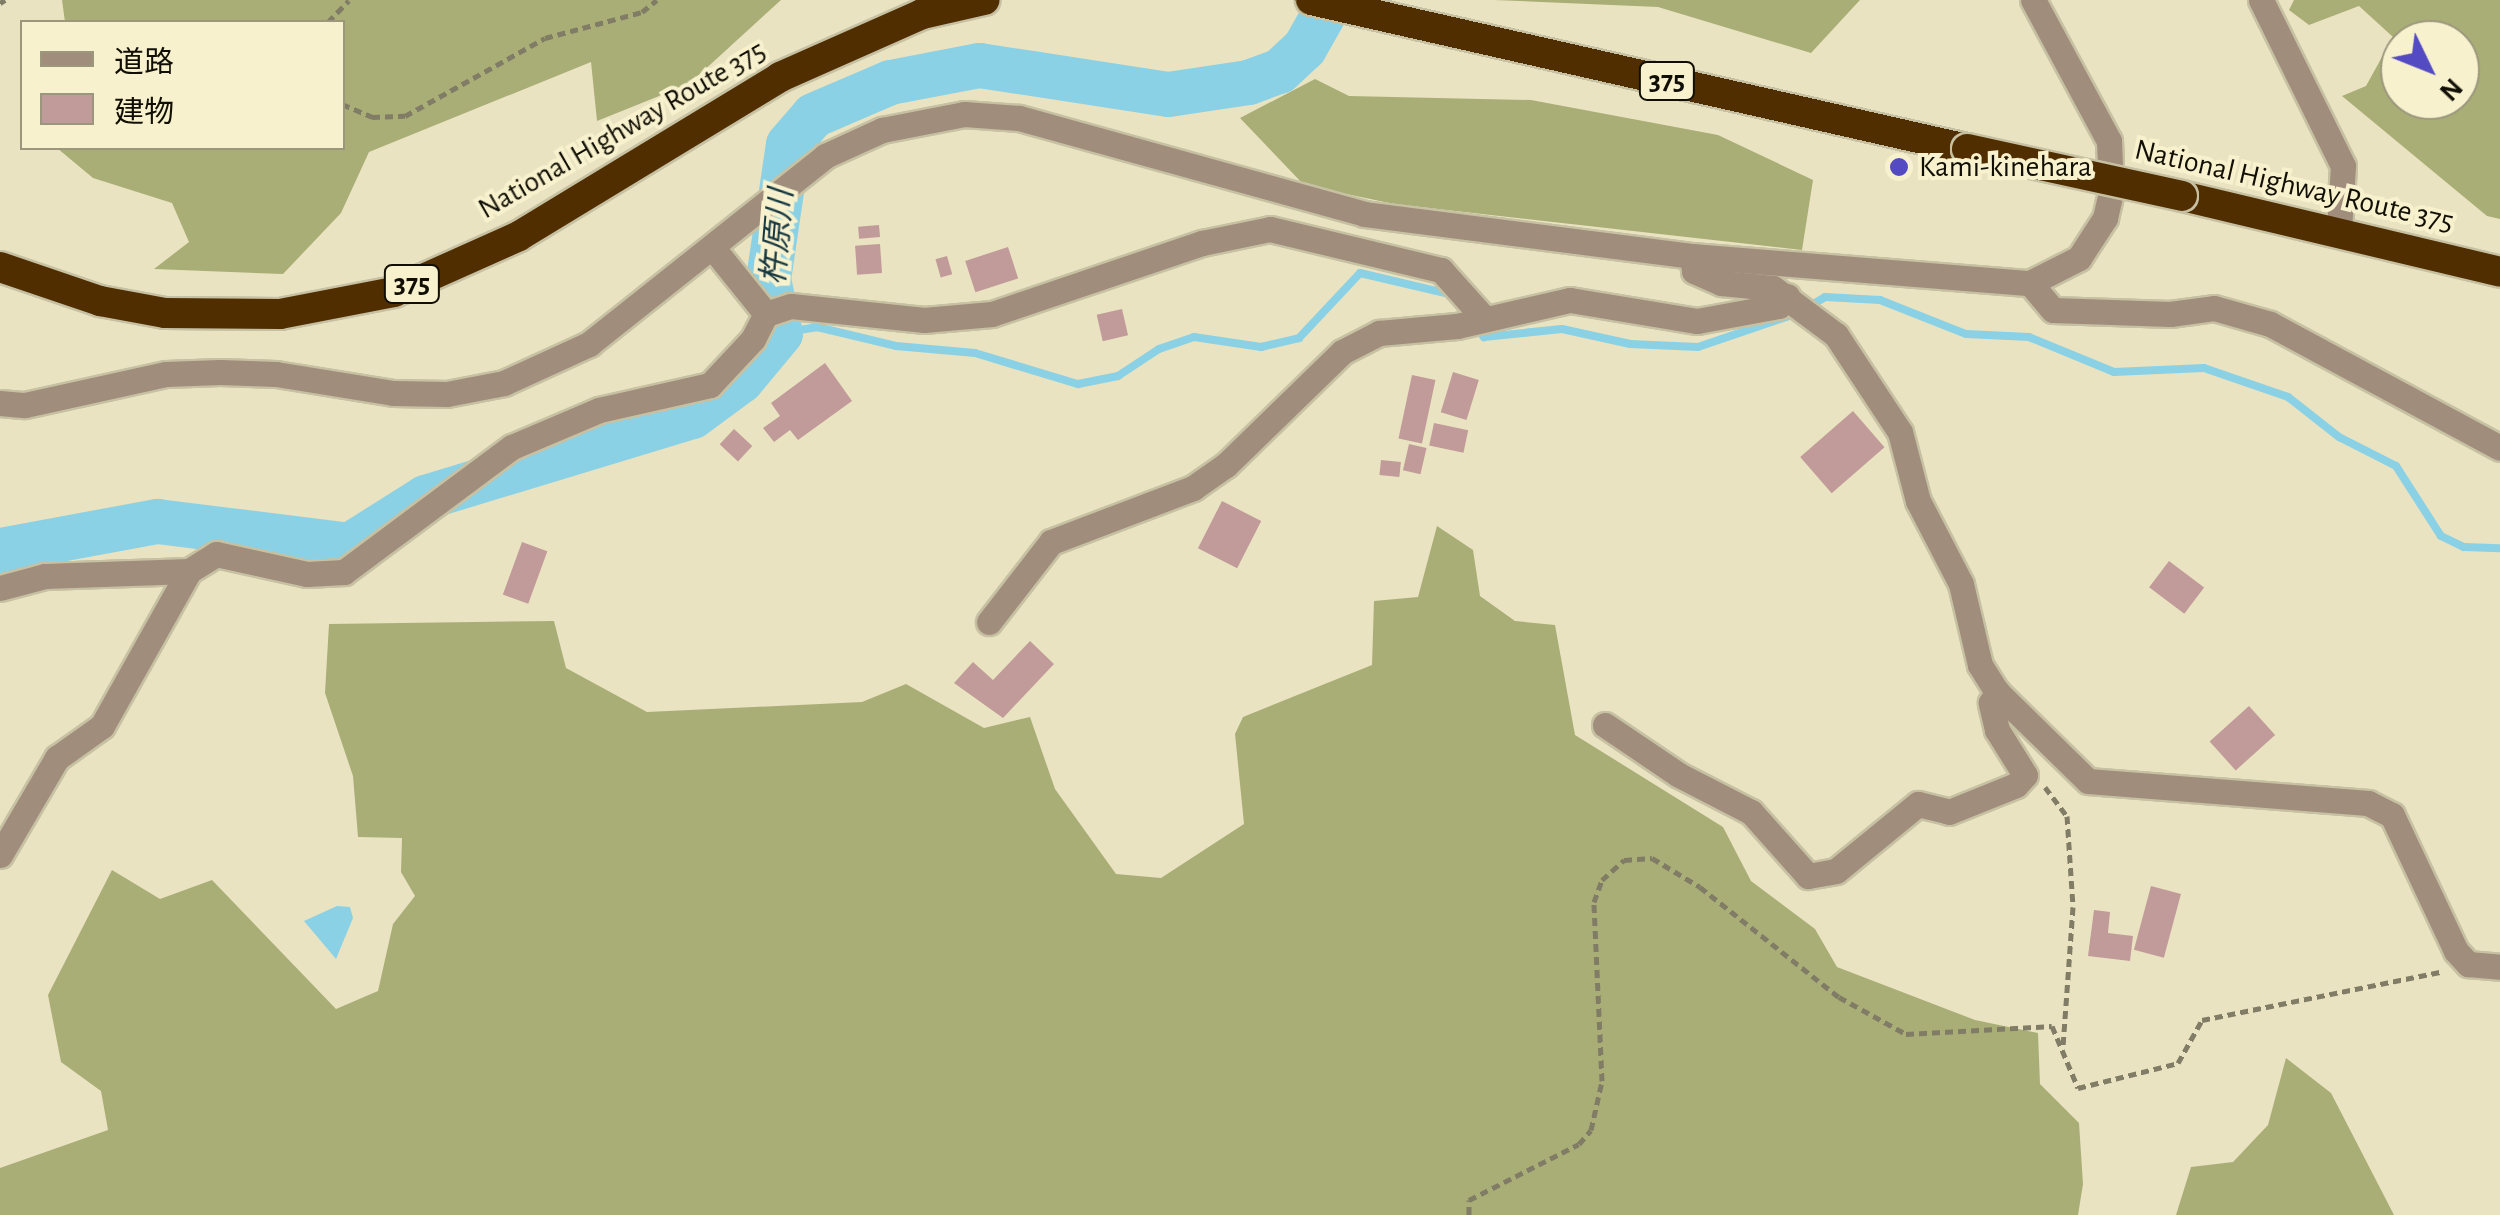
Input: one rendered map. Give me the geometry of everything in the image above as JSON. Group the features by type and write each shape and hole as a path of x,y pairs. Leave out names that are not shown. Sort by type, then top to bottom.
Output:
{"highway":[{"name":"National Highway Route 375","path":"0,267 100,302 166,314 280,314 394,292 519,236 780,76 906,20 984,0"},
{"name":"National Highway Route 375","path":"1311,0 2338,230 2500,272"}],"street":[{"path":"0,403 25,405 166,374 276,374 394,393 447,394 504,383 589,344 825,156 882,130 964,114 1019,118 1364,214 1692,256 2030,283 2079,258 2104,218 2111,192 2109,141 2033,0"},
{"path":"2261,0 2343,166 2338,230"},
{"path":"0,855 57,758 102,726 190,571 216,554 307,574 344,572 512,446 599,410 710,385 753,339 766,314 791,306 924,320 978,316 1202,243 1270,230 1441,270 1483,318"},
{"path":"713,248 766,314"},
{"path":"1692,256 1694,271 1800,304 1900,432 1918,501 1961,584 1980,665 1997,692 2088,781 2205,794 2340,797 2392,815 2456,950 2468,964 2500,966"},
{"path":"2030,283 2053,310 2170,314 2214,308 2270,324 2500,448"},
{"path":"989,622 1025,584 1050,542 1193,488 1226,465 1342,352 1379,332 1458,326 1570,300 1697,320 1800,304"},
{"path":"0,588 45,576 190,571"},
{"path":"1604,725 1679,775 1751,812 1808,876 1836,871 1918,804 1949,812 2016,785 2024,775 1997,730 1991,703 1997,692"}],"path":[{"path":"330,20 349,0"},
{"path":"345,105 372,117 405,116 545,38 642,12 657,0"},
{"path":"2024,775 2050,790 2067,816 2073,907 2062,1050"},
{"path":"1469,1215 1469,1200 1578,1144 1591,1130 1602,1081 1594,902 1602,880 1624,860 1652,858 1700,887 1839,997 1906,1034 2052,1026 2078,1088 2178,1062 2202,1020 2468,964"}],"green space":[{"path":"62,0 781,0 689,84 597,121 591,62 369,152 341,213 283,274 154,269 189,242 172,203 93,178 59,150 345,150 345,20 65,20"},
{"path":"1494,0 1860,0 1811,53 1658,7"},
{"path":"2294,0 2500,0 2500,219 2487,216 2342,96 2366,86 2380,61 2380,120 2480,120 2480,20 2380,20 2380,25 2359,6 2309,25 2289,10"},
{"path":"1315,79 1349,96 1531,100 1718,135 1813,180 1802,250 1394,204 1304,185 1240,118"},
{"path":"1437,526 1473,550 1480,596 1515,621 1555,625 1575,735 1723,827 1751,881 1815,929 1837,967 1975,1020 2038,1033 2040,1084 2079,1123 2083,1184 2078,1215 0,1215 0,1168 108,1130 101,1091 61,1062 48,995 112,870 160,899 212,880 336,1009 378,991 393,924 415,896 401,872 402,838 358,837 353,776 325,693 329,624 554,621 566,668 647,712 862,702 906,684 984,728 1030,717 1055,789 1116,874 1161,878 1244,824 1235,734 1243,717 1372,665 1374,601 1418,597"},
{"path":"2286,1058 2331,1093 2394,1215 2176,1215 2191,1167 2233,1162 2268,1125"}],"water":[{"path":"337,906 350,907 353,918 336,959 304,921"}],"building":[{"path":"879,225 880,237 859,239 858,227"},
{"path":"880,244 882,273 857,275 855,246"},
{"path":"1008,247 1018,278 975,292 965,261"},
{"path":"947,256 952,274 941,278 935,259"},
{"path":"1122,309 1128,335 1103,341 1097,315"},
{"path":"825,363 852,401 798,440 790,430 774,442 763,428 780,416 771,403"},
{"path":"1453,372 1479,380 1467,420 1441,412"},
{"path":"1412,375 1435,380 1422,444 1398,439"},
{"path":"1853,411 1884,447 1832,493 1800,457"},
{"path":"1434,423 1468,430 1463,453 1429,445"},
{"path":"734,429 752,446 738,461 720,444"},
{"path":"1409,444 1427,448 1420,474 1403,470"},
{"path":"1381,460 1401,462 1399,477 1379,475"},
{"path":"1222,501 1261,521 1237,568 1198,548"},
{"path":"522,542 547,551 528,604 503,595"},
{"path":"2169,561 2204,587 2184,614 2149,587"},
{"path":"1030,641 1054,664 1003,718 954,683 973,662 993,680"},
{"path":"2249,706 2275,735 2236,770 2210,741"},
{"path":"2151,886 2181,894 2164,958 2134,950"},
{"path":"2094,910 2110,912 2108,933 2133,936 2130,961 2088,956"}],"waterway":[{"name":"杵原川","path":"0,550 157,521 349,545 425,497 692,416 741,380 780,333 768,279 788,144 813,115 890,82 979,65 1168,94 1248,82 1279,71 1304,48 1331,0"},
{"path":"780,333 817,327 896,346 975,353 1078,384 1118,376 1159,349 1194,337 1261,347 1299,338 1360,273 1449,294"},
{"path":"1808,307 1825,297 1880,300 1966,334 2029,337 2114,372 2204,368 2288,397 2339,437 2396,466 2441,536 2464,547 2500,548"},
{"path":"1477,329 1484,337 1562,329 1630,344 1698,347 1795,314"}],"place":[{"name":"Kami-kinehara","path":"1899,167"}]}
